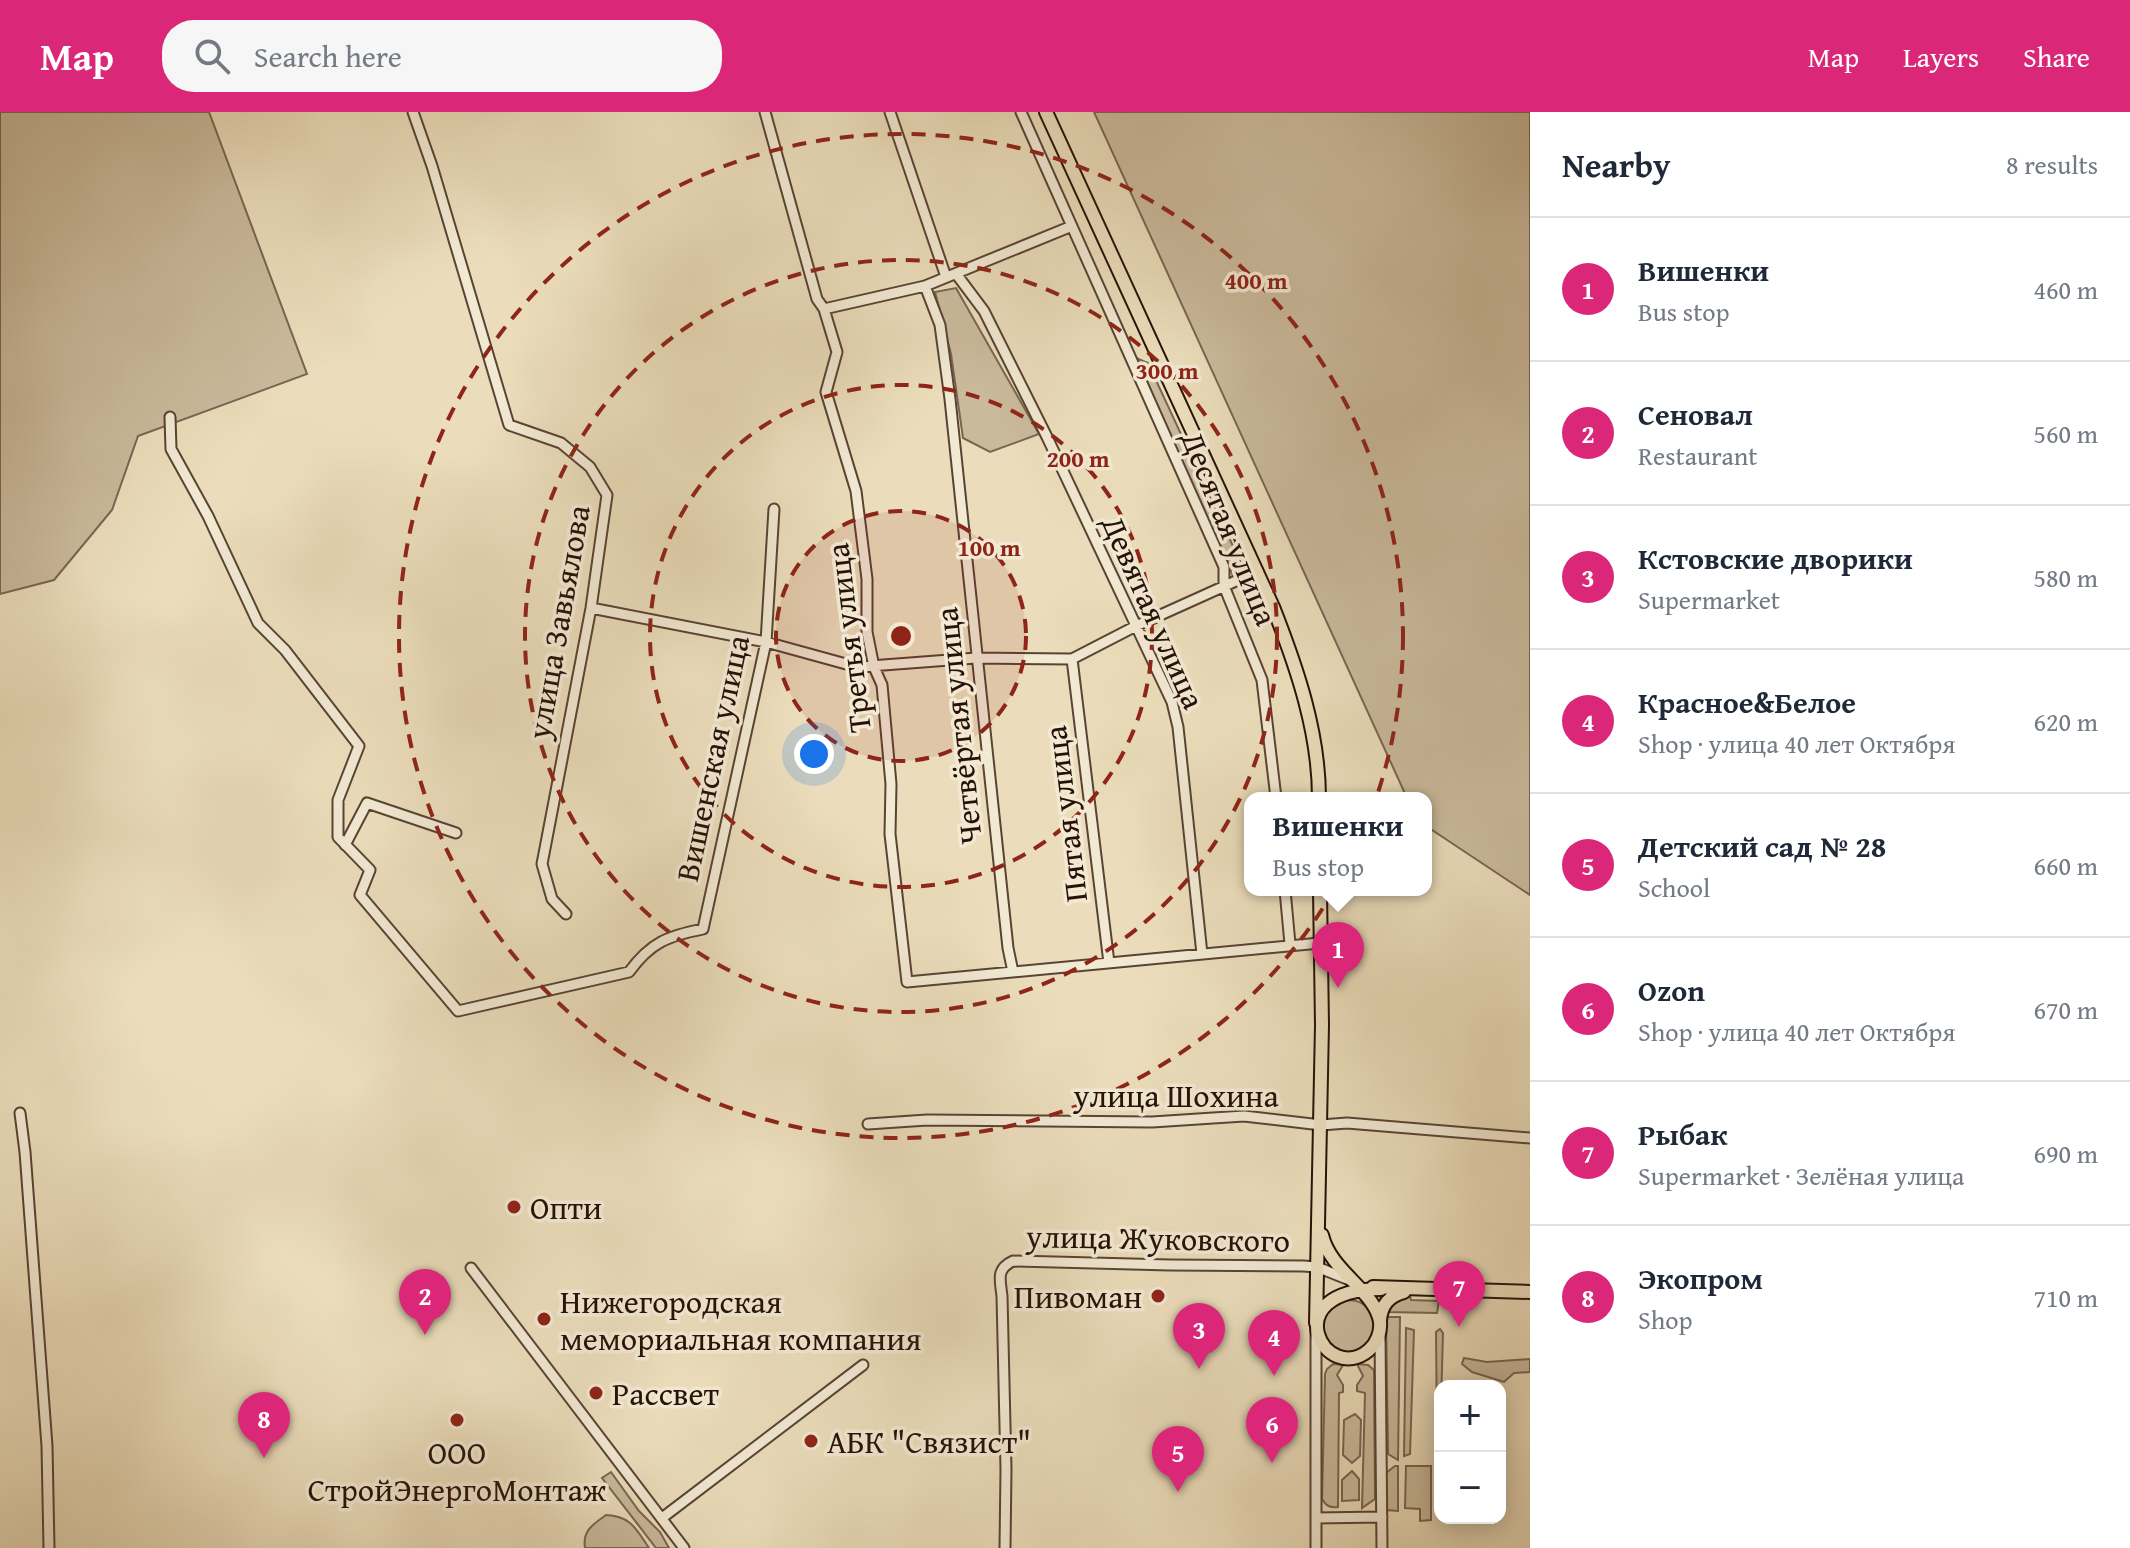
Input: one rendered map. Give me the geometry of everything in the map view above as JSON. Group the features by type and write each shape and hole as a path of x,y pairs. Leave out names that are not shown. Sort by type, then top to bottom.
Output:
{"main road":[{"path":"1046,112 1258,571 1296,667 1308,712 1318,792"},
{"path":"1320,896 1321,1125 1316,1326 1320,1340 1328,1350 1339,1356 1351,1358 1363,1354 1373,1346 1382,1309 1393,1296 1419,1290"},
{"path":"1320,1220 1329,1253 1353,1289 1373,1305 1380,1326"},
{"path":"1316,1326 1324,1305 1353,1289 1530,1292"}],"street":[{"name":"улица Завьялова","path":"413,112 509,425 561,443 590,467 607,495 591,608 542,864 552,899 566,914"},
{"name":"Третья улица","path":"765,112 817,299 824,309 837,352 826,392 856,491 867,579 867,632 874,667 882,685 891,784 890,834 907,982 1013,972"},
{"name":"Девятая улица","path":"890,112 951,276 984,311 1172,702 1178,727 1202,954"},
{"name":"Десятая улица","path":"1021,112 1224,567 1224,586 1262,680 1275,792"},
{"path":"824,309 925,286 1072,226"},
{"name":"Четвёртая улица","path":"925,286 940,325 950,399 976,658 1013,972"},
{"path":"170,417 171,449 208,516 258,623 285,650 359,746 338,800 338,837 345,845 367,803 456,833"},
{"name":"Вишенская улица","path":"345,845 370,870 360,895 458,1011 629,972 642,954 668,936 703,929 766,642 774,509"},
{"path":"591,608 766,642 857,667 976,658 1072,659 1136,626 1258,571"},
{"name":"Пятая улица","path":"1072,659 1109,963"},
{"path":"1286,896 1290,944"},
{"path":"1013,972 1320,943"},
{"path":"20,1113 45,1415 49,1548"},
{"name":"улица Шохина","path":"868,1124 927,1120 1152,1122 1244,1116 1321,1125 1347,1123 1530,1138"},
{"name":"улица Жуковского","path":"1005,1548 1003,1325 999,1274 1003,1266 1013,1261 1317,1267 1353,1289"},
{"path":"471,1268 684,1548"},
{"path":"1316,1326 1316,1548"},
{"path":"1380,1326 1382,1548"},
{"path":"662,1518 863,1365"},
{"path":"1316,1518 1382,1517"}],"shaded area":[{"path":"0,112 209,112 307,374 138,436 112,510 54,580 0,594"},
{"path":"1094,112 1530,112 1530,895 1432,830 1432,792 1404,792"},
{"path":"956,288 1039,434 990,452 963,438 951,354 935,292"},
{"path":"1136,358 1148,363 1245,572 1233,576"},
{"path":"1410,1296 1411,1300 1439,1301 1437,1313 1387,1312 1393,1301"},
{"path":"1349,1300 1367,1308 1375,1326 1367,1344 1349,1352 1331,1344 1323,1326 1331,1308"},
{"path":"1386,1317 1400,1317 1398,1460 1388,1454"},
{"path":"1406,1328 1414,1330 1410,1454 1404,1456"},
{"path":"1440,1329 1443,1333 1442,1380 1436,1380 1436,1332"},
{"path":"1464,1358 1487,1362 1530,1359 1530,1372 1514,1373 1506,1380 1498,1380 1472,1372 1462,1364"},
{"path":"1333,1364 1343,1365 1337,1375 1343,1385 1343,1392 1339,1393 1338,1507 1328,1506 1322,1499 1325,1374"},
{"path":"1357,1364 1368,1365 1374,1370 1375,1499 1362,1508 1365,1393 1357,1391 1363,1376"},
{"path":"1355,1414 1361,1420 1360,1456 1352,1463 1343,1455 1344,1420"},
{"path":"1398,1466 1398,1511 1386,1510 1386,1473"},
{"path":"1406,1466 1431,1466 1431,1520 1420,1521 1420,1509 1405,1508"},
{"path":"1352,1471 1359,1479 1359,1500 1342,1501 1342,1480"},
{"path":"611,1472 639,1511 660,1532 669,1548 656,1548 602,1478"},
{"path":"606,1515 627,1521 649,1548 585,1548 587,1532"}],"place":[{"name":"Вишенки","path":"1338,988"},
{"name":"Опти","path":"514,1207"},
{"name":"Пивоман","path":"1158,1296"},
{"name":"Нижегородская мемориальная компания","path":"544,1319"},
{"name":"Рыбак","path":"1459,1327"},
{"name":"Сеновал","path":"425,1335"},
{"name":"Кстовские дворики","path":"1199,1369"},
{"name":"Красное&Белое","path":"1274,1376"},
{"name":"Рассвет","path":"596,1393"},
{"name":"ООО СтройЭнергоМонтаж","path":"457,1420"},
{"name":"АБК \"Связист\"","path":"811,1441"},
{"name":"Экопром","path":"264,1458"},
{"name":"Ozon","path":"1272,1463"},
{"name":"Детский сад № 28","path":"1178,1492"}]}
